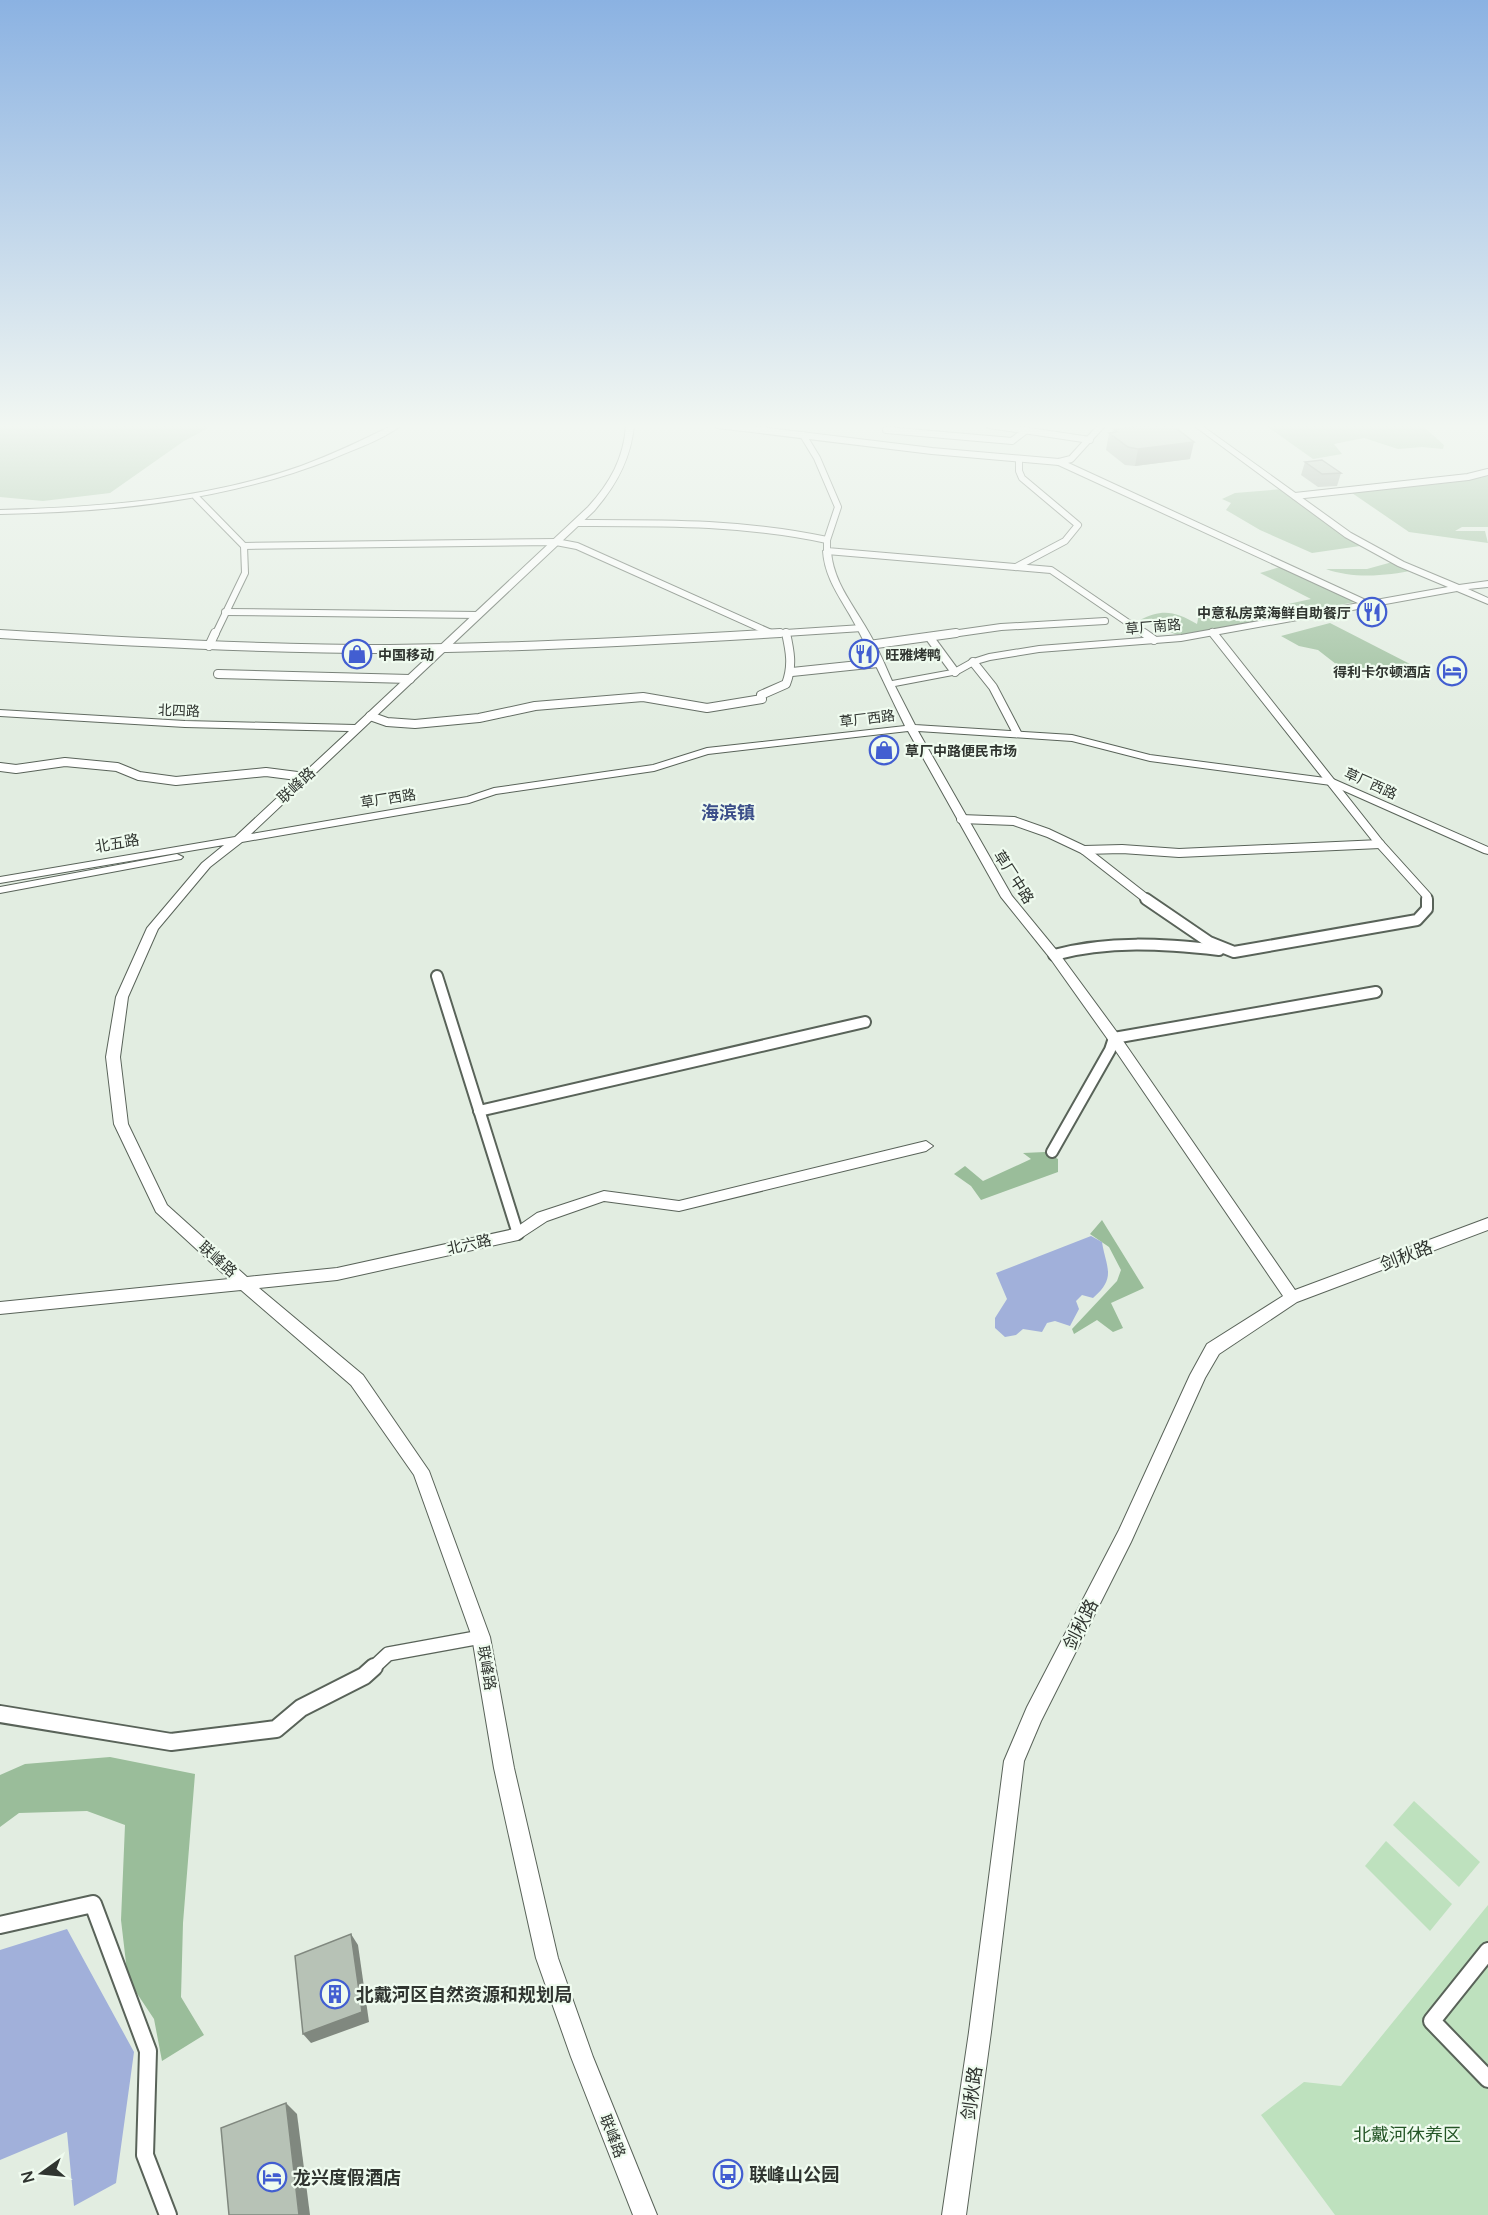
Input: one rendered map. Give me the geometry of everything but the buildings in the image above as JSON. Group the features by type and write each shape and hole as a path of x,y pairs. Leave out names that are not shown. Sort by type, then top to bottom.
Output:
{"main road":[{"name":"联峰路","path":"572,528 240,838 206,864 153,928 122,997 112,1058 121,1124 161,1208 357,1380 421,1471 481,1637 504,1768 547,1958 638,2212"},
{"path":"1339,528 1401,564 1488,601"},
{"name":"草厂中路","path":"827,545 828,567 835,584 862,628 911,728 961,819 1007,897 1054,955 1114,1038 1292,1298"},
{"name":"草厂南路","path":"889,684 955,672 973,662 1040,649 1154,640 1212,632 1416,594 1458,590 1488,584"},
{"name":"北四路","path":"0,713 185,724 358,728"},
{"name":"草厂西路","path":"240,838 469,800 494,791 654,768 707,751 911,728 1072,738 1150,758 1333,782 1488,851"},
{"name":"北五路","path":"0,880 240,838"},
{"name":"北五路","path":"0,890 224,850"},
{"name":"北六路","path":"0,1308 337,1274 518,1234 543,1217 604,1196 679,1206 926,1146"},
{"name":"剑秋路","path":"954,2215 1014,1761 1034,1714 1125,1536 1198,1375 1213,1349 1292,1298 1488,1224"}],"street":[{"path":"210,646 245,573 244,546 227,528"},
{"path":"770,528 827,545 1051,570 1154,640"},
{"path":"827,545 832,528"},
{"path":"1015,567 1065,541 1075,528"},
{"path":"1203,528 1365,603"},
{"path":"244,546 556,542 577,546 774,634"},
{"path":"225,612 478,615"},
{"path":"869,645 1000,627 1105,621"},
{"path":"0,634 210,646 443,648 862,628"},
{"path":"1054,955 1078,947 1138,945 1234,952 1417,920 1427,909 1427,896 1380,843 1212,632"},
{"path":"370,716 387,722 415,724 479,718 535,706 643,697 707,708 762,699 760,695 786,684 792,672 793,665 786,633"},
{"path":"930,638 955,672"},
{"path":"973,662 993,687 1017,733"},
{"path":"792,672 878,663"},
{"path":"218,674 410,679"},
{"path":"0,767 16,769 65,762 117,767 139,776 176,781 266,772 305,777"},
{"path":"961,819 1014,821 1048,833 1084,850 1135,891 1200,936 1234,952"},
{"path":"1084,850 1122,849 1179,853 1380,843"},
{"path":"437,976 518,1234"},
{"path":"1052,1152 1110,1050 1114,1038 1376,992"},
{"path":"479,1111 865,1022"},
{"path":"0,1714 171,1742 276,1729 301,1708 364,1676 388,1654 481,1637"},
{"path":"0,1925 93,1904 148,2051 145,2155 168,2215"},
{"path":"1488,1951 1432,2022 1488,2079"}],"green space":[{"path":"1257,528 1336,528 1360,546 1312,553"},
{"path":"1404,528 1460,528 1455,531 1485,531 1488,543 1409,532"},
{"path":"1396,561 1414,570 1370,576 1326,569 1367,569"},
{"path":"1280,567 1355,602 1188,634 1175,634 1140,620 1156,614 1169,613 1197,624 1200,609 1226,621 1256,611 1311,599 1260,573"},
{"path":"1330,623 1410,664 1385,673 1350,675 1318,650 1299,646 1281,636"},
{"path":"1045,1152 1058,1159 1058,1172 981,1200 971,1186 954,1174 965,1166 983,1181 1031,1159 1023,1153"},
{"path":"1102,1220 1144,1288 1111,1303 1123,1328 1113,1332 1097,1320 1074,1334 1072,1329 1117,1281 1121,1270 1109,1247 1090,1234"},
{"path":"110,1757 195,1774 183,1923 181,1997 204,2035 162,2061 154,2019 128,1980 121,1920 125,1825 87,1811 19,1813 0,1827 0,1775 25,1764"},
{"path":"1414,1801 1480,1862 1459,1887 1393,1825"},
{"path":"1386,1841 1452,1904 1430,1931 1365,1866"},
{"name":"北戴河休养区","path":"1488,1905 1488,2215 1335,2215 1261,2115 1304,2082 1341,2086"}],"water":[{"path":"1091,1236 1102,1242 1108,1272 1107,1278 1105,1284 1093,1298 1082,1295 1076,1301 1079,1309 1070,1326 1055,1321 1047,1323 1042,1332 1023,1329 1016,1335 1005,1337 995,1328 995,1318 1007,1299 996,1273"},
{"path":"67,1929 134,2052 116,2183 74,2206 67,2132 0,2160 0,1950"}],"place":[{"name":"中意私房菜海鲜自助餐厅","path":"1372,612"},
{"name":"中国移动","path":"357,654"},
{"name":"旺雅烤鸭","path":"864,654"},
{"name":"得利卡尔顿酒店","path":"1452,671"},
{"name":"草厂中路便民市场","path":"884,750"},
{"name":"北戴河区自然资源和规划局","path":"335,1994"},
{"name":"联峰山公园","path":"728,2174"},
{"name":"龙兴度假酒店","path":"272,2177"}],"district":[{"name":"海滨镇","path":"728,812"}]}
